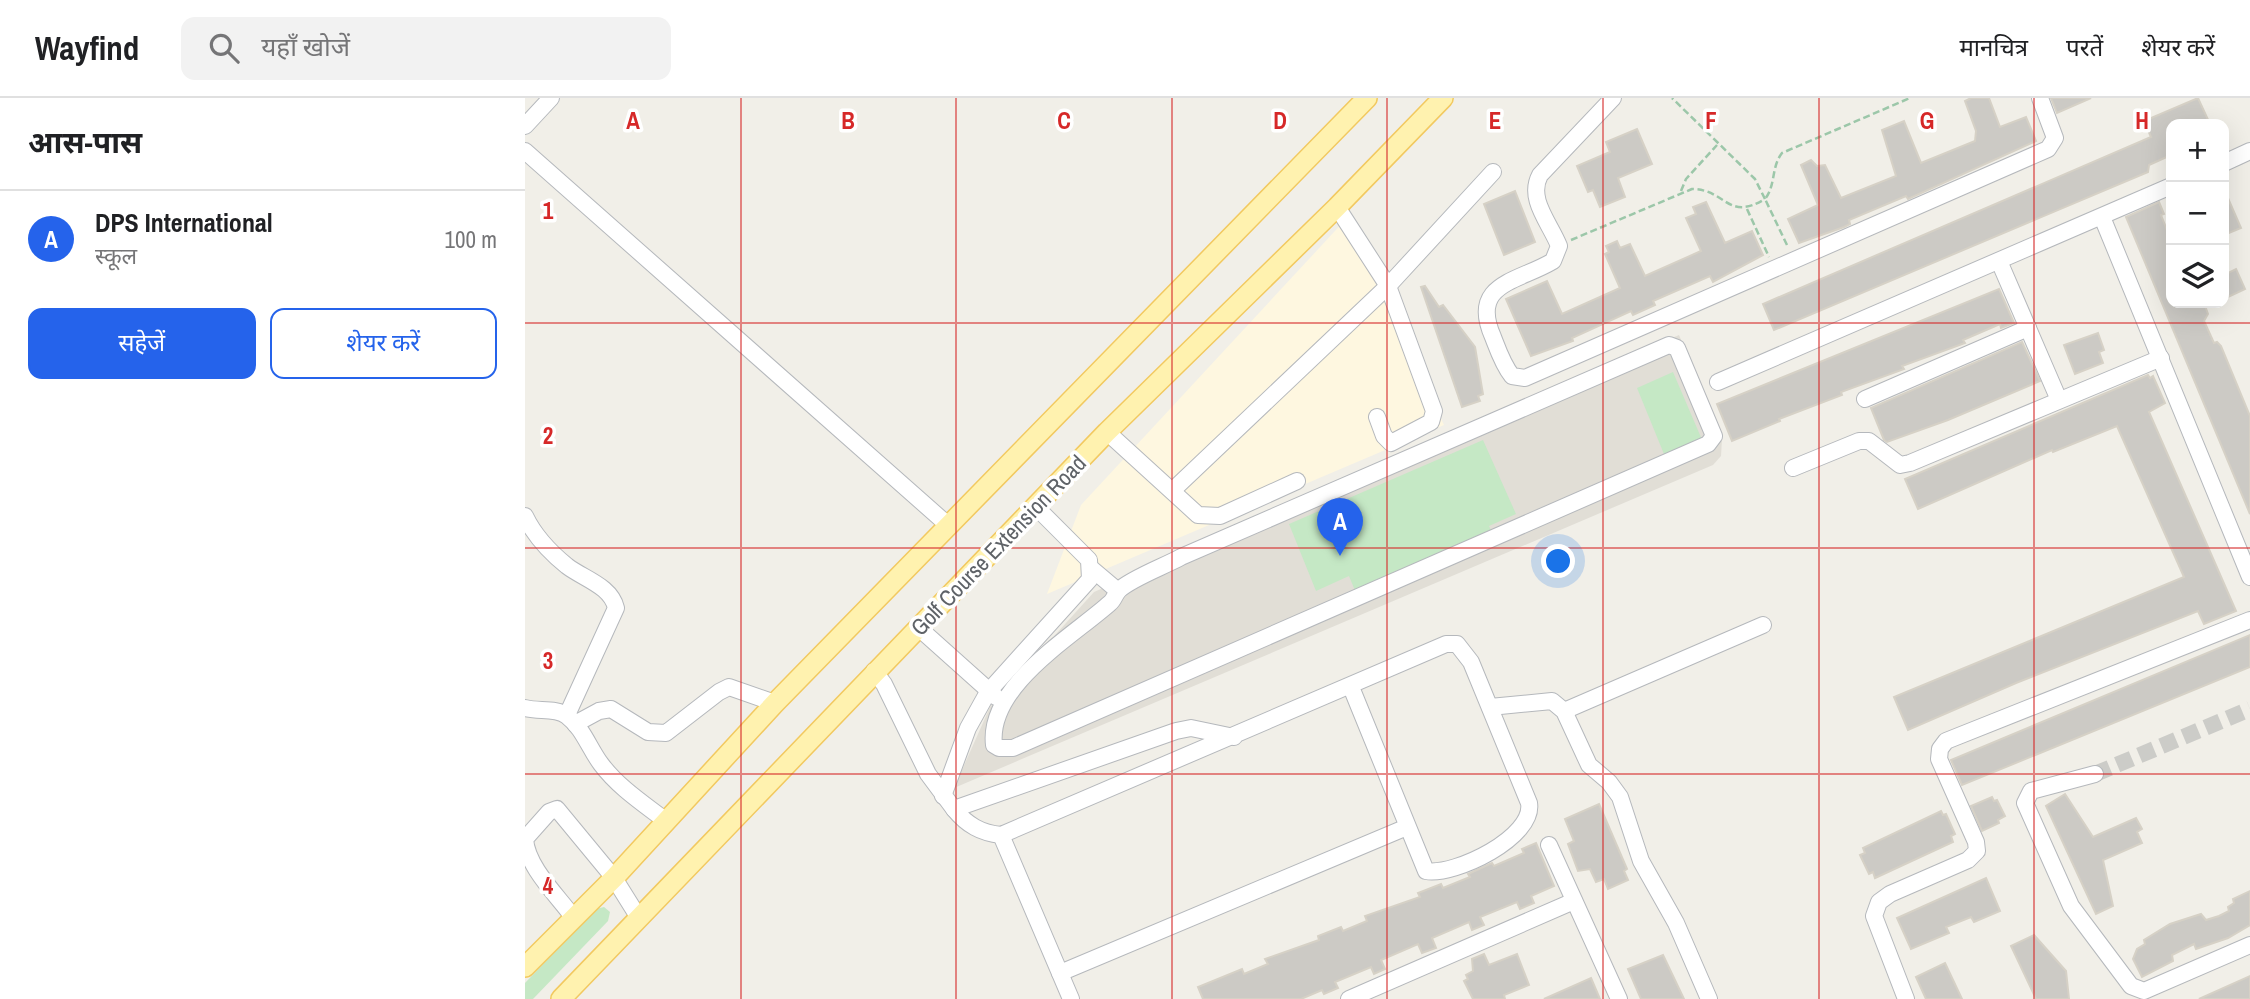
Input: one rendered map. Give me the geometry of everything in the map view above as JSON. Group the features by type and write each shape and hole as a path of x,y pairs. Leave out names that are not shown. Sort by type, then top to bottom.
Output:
{"main road":[{"name":"Golf Course Extension Road","path":"525,967 614,878 775,703 1367,98"},
{"name":"Golf Course Extension Road","path":"561,999 1107,432 1337,207 1443,98"}],"street":[{"path":"525,126 551,98"},
{"path":"1613,98 1540,175 1535,185 1535,196 1559,246 1553,261 1502,285 1487,302 1485,319 1513,376 1525,378 2048,149 2055,138 2054,129 2040,98"},
{"path":"525,151 949,526"},
{"path":"2229,161 2250,151"},
{"path":"1173,490 1388,286 1493,172"},
{"path":"1718,382 2166,188"},
{"path":"1337,207 1388,286 1434,417 1431,422 1391,443 1384,436 1377,417"},
{"path":"2102,217 2250,577"},
{"path":"1999,261 2059,400"},
{"path":"1865,399 2028,328"},
{"path":"1669,345 1677,348 1714,436 1708,444 1013,748 999,748 994,745 993,730 1004,705 1020,682 1055,645 1097,611 1110,603 1118,591 1181,557 1669,345"},
{"path":"1793,468 1859,441 1870,441 1900,465 1910,463 2161,358"},
{"path":"1107,432 1198,515 1206,518 1220,516 1297,481"},
{"path":"943,796 968,728 988,692 1090,579 1092,569 1089,560 1035,506"},
{"path":"525,516 542,542 568,566 607,592 616,608 571,719"},
{"path":"1092,569 1118,591"},
{"path":"1077,594 1097,611"},
{"path":"1906,999 1874,916 1879,902 1890,894 1968,860 1977,851 1976,842 1939,759 1940,749 1946,741 2250,620"},
{"path":"1565,711 1763,625"},
{"path":"920,629 1004,705"},
{"path":"874,671 884,684 911,742 943,796 964,820 984,833 1001,835 1446,644 1457,644 1471,662 1529,803 1528,820 1500,847 1437,873 1426,871 1351,687"},
{"path":"571,719 611,709 648,732 666,733 729,687 775,703"},
{"path":"1490,707 1552,701 1565,711 1584,758 1609,782 1619,797 1641,861 1676,923 1709,999"},
{"path":"525,708 557,711 571,719 602,766 623,788 666,821"},
{"path":"954,809 1176,731 1191,728 1234,737"},
{"path":"2095,774 2031,791 2025,803 2071,906 2131,986 2144,991 2250,945"},
{"path":"573,917 538,870 525,839 549,813 558,809 565,814 614,878 639,918"},
{"path":"1060,973 1407,827"},
{"path":"1001,835 1071,999"},
{"path":"1549,845 1619,999"},
{"path":"1349,999 1574,901"}],"path":[{"path":"1672,98 1717,145 1755,179 1795,261"},
{"path":"1559,246 1681,192 1704,190 1734,208 1747,209 1765,199 1770,192 1777,159 1782,153 1910,98"},
{"path":"1681,192 1686,179 1717,145"},
{"path":"1747,209 1775,269"}],"shaded area":[{"path":"1347,218 1444,425 1047,594 1081,505"},
{"path":"1679,335 1722,439 1721,456 1713,465 954,788 990,707 1094,592"}],"green space":[{"path":"1673,372 1703,442 1666,459 1637,388"},
{"path":"1483,440 1516,514 1489,526 1493,534 1356,593 1349,576 1316,591 1289,524"},
{"path":"604,907 610,912 608,921 533,999 525,999 525,983 596,909"}],"building":[{"path":"1971,98 1989,98 2000,127 2026,117 2036,141 1908,199 1906,196 1849,220 1850,224 1844,227 1799,243 1788,219 1818,205 1801,165 1811,160 1817,166 1825,165 1841,198 1896,176 1882,130 1904,121 1921,163 1975,141 1976,131 1965,101"},
{"path":"2051,98 2091,98 2057,113"},
{"path":"2198,98 2208,119 2166,119 2166,157 2149,165 2148,172 1774,330 1763,304 2151,137 2144,121"},
{"path":"1637,129 1652,164 1618,178 1625,197 1600,207 1593,190 1588,192 1577,166 1610,152 1606,142"},
{"path":"1515,191 1535,242 1504,255 1484,204"},
{"path":"2229,200 2241,228 2229,233"},
{"path":"1706,202 1725,243 1752,231 1763,255 1713,282 1710,276 1653,301 1655,305 1633,315 1631,311 1572,338 1573,341 1531,356 1506,299 1547,281 1562,314 1620,288 1605,254 1609,252 1606,246 1617,241 1620,248 1630,244 1645,276 1701,251 1686,218 1696,214 1693,207"},
{"path":"2159,202 2166,228 2166,308 2206,308 2208,314 2204,321 2214,343 2217,342 2221,346 2250,416 2250,514 2126,217"},
{"path":"2236,269 2245,289 2229,297 2229,272"},
{"path":"1425,286 1439,307 1443,305 1475,347 1483,394 1478,396 1480,401 1462,407 1421,287"},
{"path":"1999,289 2014,323 2001,328 2000,324 1963,340 1965,343 1902,366 1904,369 1841,392 1842,395 1779,419 1780,421 1732,441 1717,404"},
{"path":"2098,333 2104,350 2099,352 2103,363 2075,374 2064,345"},
{"path":"2022,342 2040,381 1948,420 1887,442 1884,440 1871,408"},
{"path":"2148,375 2150,378 2153,376 2165,403 2149,412 2236,611 2204,624 2198,611 2016,683 1908,730 1894,697 2184,577 2117,426 2053,452 2052,450 1918,509 1905,479"},
{"path":"2250,635 2250,667 1962,785 1951,760"},
{"path":"2065,794 2093,837 2136,818 2142,829 2137,832 2142,843 2103,860 2113,906 2096,914 2046,806"},
{"path":"1992,797 1994,801 1997,800 2005,816 1998,820 1999,823 1982,831 1971,806"},
{"path":"1599,804 1627,869 1624,871 1628,880 1608,889 1604,879 1596,882 1590,869 1578,871 1568,844 1574,841 1565,819"},
{"path":"1941,811 1943,815 1946,814 1955,834 1951,836 1953,842 1875,878 1873,872 1869,874 1860,855 1865,853 1863,848"},
{"path":"1536,843 1554,886 1531,896 1534,903 1520,909 1517,902 1480,917 1484,925 1472,930 1469,922 1432,938 1436,948 1422,953 1418,944 1381,960 1385,969 1374,974 1371,967 1335,982 1338,988 1324,994 1322,990 1301,999 1203,999 1198,987 1242,969 1244,974 1268,964 1265,959 1319,940 1318,936 1341,927 1343,931 1367,921 1365,916 1420,897 1418,893 1441,884 1443,888 1470,877 1468,874 1524,853 1522,849"},
{"path":"1986,878 2000,911 1974,922 1971,917 1946,927 1949,933 1911,949 1897,918"},
{"path":"2250,891 2250,925 2228,938 2196,949 2194,944 2172,955 2173,961 2142,977 2133,959 2137,949 2145,944 2144,940 2170,924 2201,914 2206,920 2219,916 2229,911 2228,907 2234,903 2233,899"},
{"path":"2034,935 2066,971 2069,999 2036,999 2011,946"},
{"path":"1484,954 1489,965 1517,954 1529,985 1504,995 1505,999 1473,999 1464,981 1468,979 1466,975 1473,971 1472,959"},
{"path":"1663,955 1684,999 1641,999 1628,969"},
{"path":"1945,963 1962,999 1926,999 1916,977"},
{"path":"2250,976 2250,999 2199,999"},
{"path":"1591,978 1600,999 1544,999"}],"tunnel":[{"path":"2095,774 2250,709"}],"place":[{"name":"DPS International","path":"1340,556"}]}
